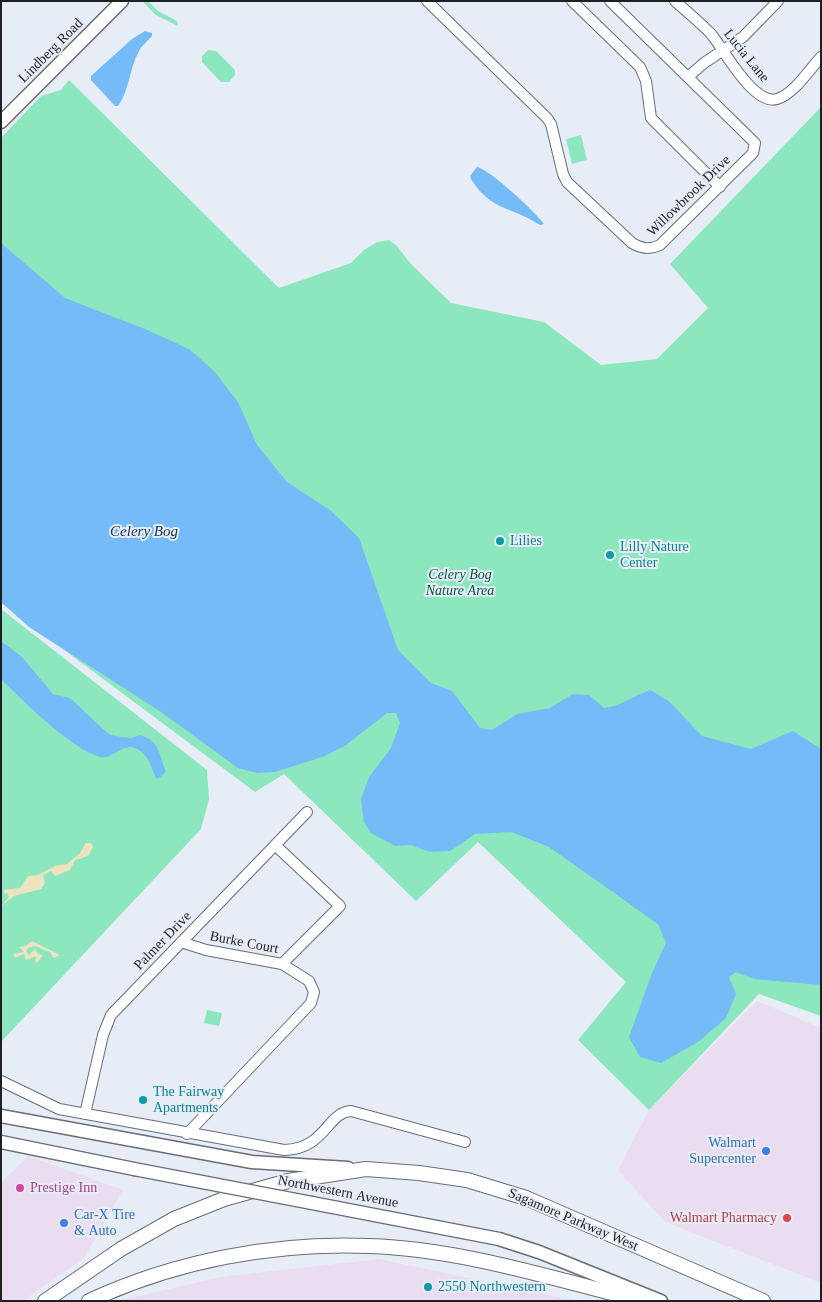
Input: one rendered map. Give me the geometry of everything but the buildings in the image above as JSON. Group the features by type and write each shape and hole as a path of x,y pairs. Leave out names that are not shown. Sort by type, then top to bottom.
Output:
{"highway":[{"name":"Sagamore Parkway West","path":"45,1301 120,1249 174,1219 216,1202 265,1186 366,1169 419,1173 467,1180 526,1198 764,1301"},
{"path":"89,1301 141,1280 186,1266 266,1250 361,1246 431,1252 483,1261 643,1301"}],"main road":[{"name":"Lindberg Road","path":"1,122 122,1"},
{"name":"Northwestern Avenue","path":"1,1116 252,1162 366,1169"},
{"name":"Northwestern Avenue","path":"1,1142 499,1239 539,1252 661,1301"}],"street":[{"name":"Willowbrook Drive","path":"427,1 547,118 567,182 632,243 648,249 660,245 720,187 753,153 755,143 610,1"},
{"path":"572,1 640,67 646,81 651,118 720,187"},
{"name":"Lucia Lane","path":"675,1 709,32 741,75 758,94 771,100 786,94 821,57"},
{"path":"688,77 743,37 778,1"},
{"name":"Palmer Drive","path":"85,1114 103,1035 111,1015 307,812"},
{"name":"Burke Court","path":"181,942 206,950 282,964 340,906 276,845"},
{"path":"187,1134 314,998 313,987 309,981 282,964"},
{"path":"1,1081 53,1107 262,1147 295,1150 314,1142 338,1117 346,1111 352,1110 465,1142"}],"shaded area":[{"path":"757,1001 821,1028 821,1283 665,1222 618,1170 649,1110"},
{"path":"28,1156 123,1190 84,1258 23,1301 1,1301 1,1183"},
{"path":"379,1259 578,1301 118,1301 220,1277"}],"green space":[{"path":"144,1 148,1 158,11 177,21 178,26 156,15 144,3"},
{"path":"208,50 216,51 235,70 235,75 229,82 221,82 202,62 202,56"},
{"name":"Celery Bog Nature Area","path":"69,80 279,288 351,263 364,250 377,242 389,240 451,303 544,322 601,365 657,359 708,308 670,264 821,107 821,1016 759,994 649,1110 578,1040 626,982 478,842 416,901 284,774 255,792 1,603 1,138 41,96 61,90"},
{"path":"581,135 587,160 572,164 566,139"},
{"path":"1,609 207,770 209,799 201,829 1,1042"},
{"path":"207,1010 222,1013 219,1026 204,1023"}],"sand":[{"path":"86,843 91,843 93,847 88,856 75,860 70,870 55,876 51,871 43,875 45,883 41,889 14,896 1,906 9,897 7,893 4,894 4,890 20,888 28,876 38,875 55,866 67,864 80,853"},
{"path":"32,941 60,955 54,958 50,952 35,946 28,948 26,951 29,955 35,949 38,954 43,955 37,963 35,962 36,956 26,960 24,954 14,958 14,954 24,952 19,947 25,946"}],"water":[{"path":"145,31 152,33 152,36 139,51 125,93 118,106 115,106 91,80 91,76 132,39"},
{"path":"477,167 483,169 512,192 544,224 540,225 494,203 479,190 471,179 470,176"},
{"name":"Celery Bog","path":"1,243 65,298 145,329 189,349 214,371 238,402 257,445 287,482 330,510 359,538 398,650 431,683 452,691 480,728 492,730 517,714 550,708 573,694 589,695 604,708 622,703 650,690 669,701 702,736 751,749 793,731 821,749 821,985 754,979 736,972 729,977 736,994 726,1018 698,1042 661,1063 640,1057 629,1037 652,973 666,943 658,924 549,847 511,832 475,834 450,851 430,852 410,845 395,846 371,833 364,822 361,799 369,777 391,748 400,723 396,713 387,713 346,745 325,756 275,772 257,773 238,768 161,712 29,627 1,602"},
{"path":"1,641 22,657 53,694 70,698 111,735 131,738 140,735 152,741 158,749 166,772 158,779 156,778 146,757 135,748 121,749 109,756 100,757 75,745 62,735 1,679"}],"place":[{"name":"Lilies","path":"500,541"},
{"name":"Lilly Nature Center","path":"610,555"},
{"name":"The Fairway Apartments","path":"143,1100"},
{"name":"Walmart Supercenter","path":"766,1151"},
{"name":"Prestige Inn","path":"20,1188"},
{"name":"Walmart Pharmacy","path":"787,1218"},
{"name":"Car-X Tire & Auto","path":"64,1223"},
{"name":"2550 Northwestern","path":"428,1287"}]}
